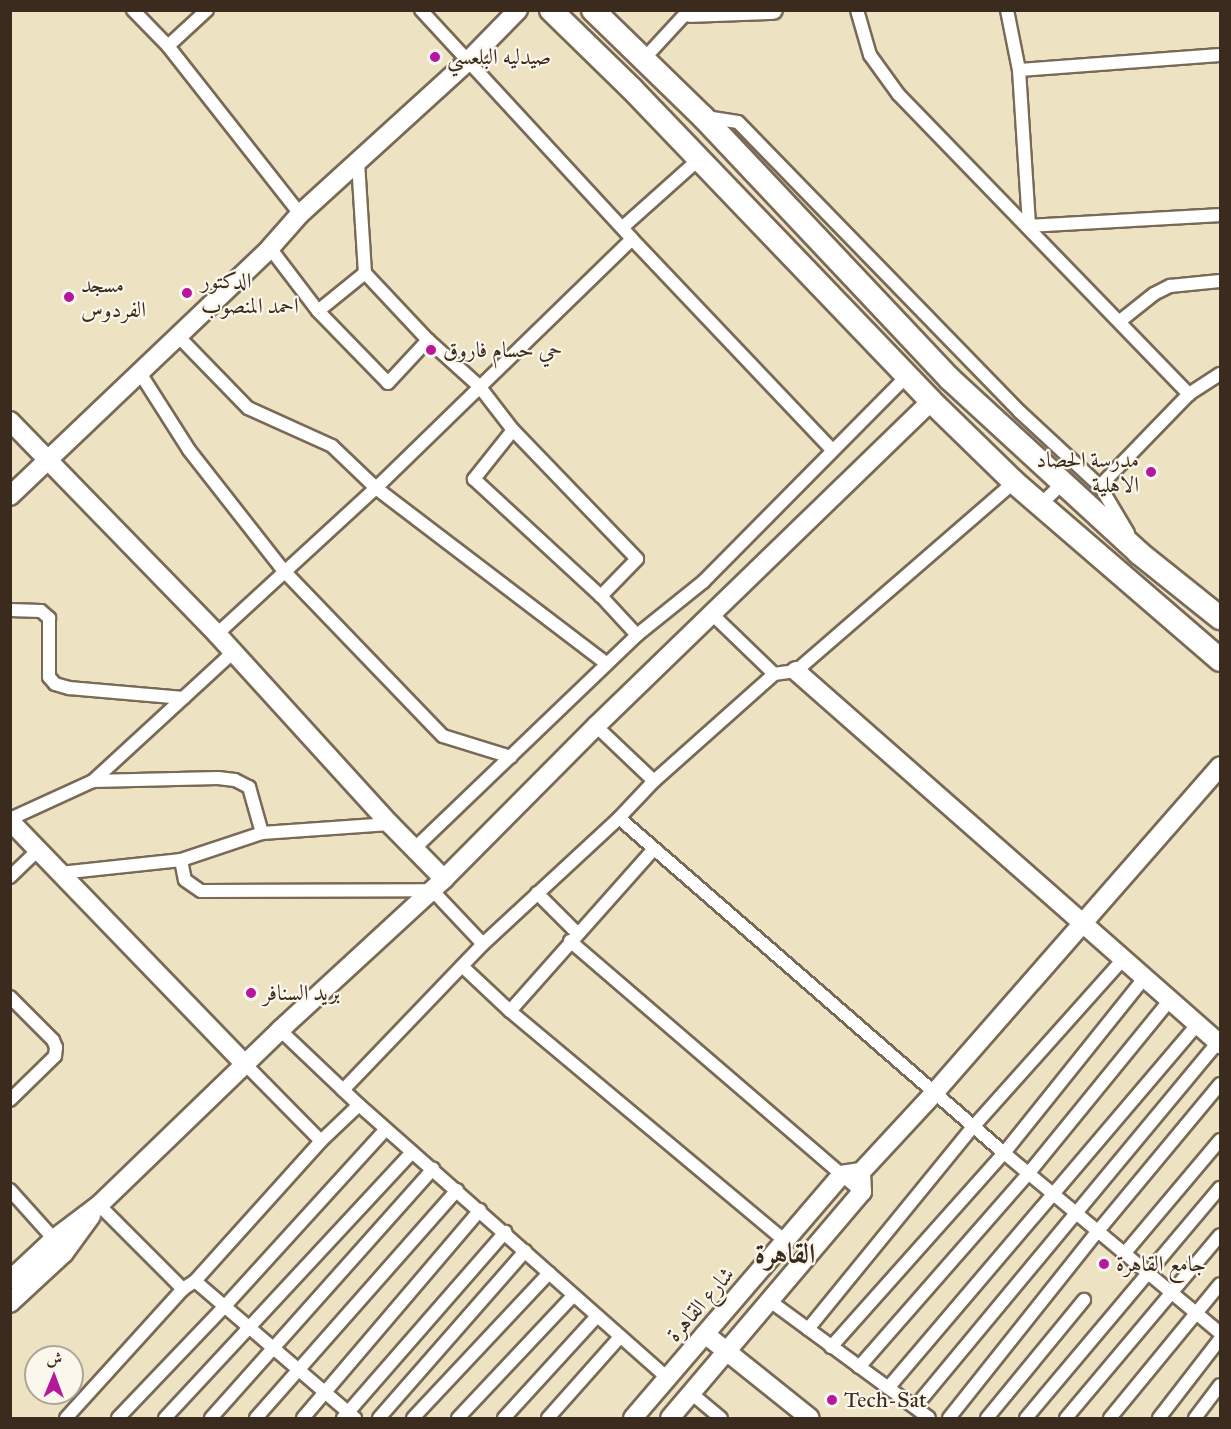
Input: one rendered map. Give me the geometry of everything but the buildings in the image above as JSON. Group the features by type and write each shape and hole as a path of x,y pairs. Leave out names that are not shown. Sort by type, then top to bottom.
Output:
{"highway":[{"path":"551,10 632,89 907,376 1014,482 1196,642 1221,660"},
{"path":"593,10 642,61 703,117 950,379 1139,553 1221,618"}],"street":[{"path":"133,10 168,46 300,214"},
{"path":"168,46 207,10"},
{"path":"421,10 466,62 832,450"},
{"path":"10,496 270,248 300,214 466,62 518,10"},
{"path":"642,61 690,12 773,10"},
{"path":"857,10 870,55 899,95 1029,226 1189,394"},
{"path":"1007,10 1019,70 1029,226"},
{"path":"1019,70 1221,55"},
{"path":"703,117 738,122 1012,404 1100,486 1139,553"},
{"path":"623,227 698,160"},
{"path":"358,162 365,273 428,340 478,386 513,430 637,559 601,596"},
{"path":"1029,226 1221,215"},
{"path":"217,634 376,488 478,386 632,239"},
{"path":"270,248 318,311 388,383 428,340"},
{"path":"318,311 365,273"},
{"path":"1120,321 1154,294 1170,286 1221,280"},
{"path":"177,335 248,408 332,446 376,488 607,664"},
{"path":"140,373 189,450 284,571 443,736 511,757"},
{"path":"1100,486 1189,394 1221,374"},
{"path":"414,849 637,635 703,582 907,376"},
{"path":"10,1280 54,1239 99,1205 280,1030 438,885 596,726 713,615 931,400"},
{"path":"10,421 217,634 414,849 483,944"},
{"path":"513,430 474,479 601,596 637,635"},
{"path":"343,1090 483,944 619,818 654,781 774,674 796,671 1014,482"},
{"path":"1041,504 1062,484"},
{"path":"10,610 41,611 50,618 49,676 55,684 69,688 184,698"},
{"path":"713,615 774,674"},
{"path":"232,653 93,781 10,820 321,1141"},
{"path":"796,671 1219,1043 915,1407"},
{"path":"596,726 654,781"},
{"path":"841,1175 861,1172 1221,766"},
{"path":"93,781 218,778 235,780 249,787 262,833"},
{"path":"619,818 1004,1154 1221,1332"},
{"path":"60,873 181,860 262,833 390,824"},
{"path":"10,877 39,849"},
{"path":"510,1011 654,849"},
{"path":"181,860 185,880 201,891 438,885"},
{"path":"537,893 574,937 862,1192"},
{"path":"808,1329 973,1127 1123,959"},
{"path":"462,966 510,1011 786,1242"},
{"path":"831,1347 1004,1154 1144,978"},
{"path":"10,997 53,1040 56,1047 55,1056 10,1100"},
{"path":"859,1367 1028,1174 1170,1000"},
{"path":"888,1388 1198,1024"},
{"path":"280,1030 359,1105 668,1378"},
{"path":"949,1419 1098,1231 1221,1084"},
{"path":"66,1419 321,1141 359,1105"},
{"path":"118,1419 225,1306 386,1129"},
{"path":"1124,1254 1221,1140"},
{"path":"165,1419 412,1152"},
{"path":"211,1419 433,1169"},
{"path":"670,1419 862,1192 861,1172"},
{"name":"شارع القاهرة","path":"633,1419 841,1175"},
{"path":"1026,1419 1221,1188"},
{"path":"10,1190 54,1239"},
{"path":"256,1419 457,1190"},
{"path":"99,1205 183,1289"},
{"path":"10,1303 64,1253 99,1205"},
{"path":"303,1419 480,1210"},
{"path":"195,1281 300,1370 349,1417 505,1232"},
{"path":"1066,1419 1221,1235"},
{"path":"379,1419 525,1251"},
{"path":"413,1419 549,1273"},
{"path":"1110,1419 1221,1284"},
{"path":"458,1419 573,1296"},
{"path":"987,1419 1084,1300"},
{"path":"770,1301 928,1418"},
{"path":"504,1419 597,1317"},
{"path":"705,1334 810,1419"},
{"path":"548,1419 620,1337"},
{"path":"1159,1419 1221,1339"},
{"path":"1195,1419 1221,1386"},
{"path":"691,1393 721,1418"}],"place":[{"name":"صيدليه البلعسي","path":"435,57"},
{"name":"الدكتور احمد المنصوب","path":"187,293"},
{"name":"مسجد الفردوس","path":"69,297"},
{"name":"حي حسام فاروق","path":"431,350"},
{"name":"مدرسة الحصاد الاهلية","path":"1151,472"},
{"name":"بريد السنافر","path":"251,993"},
{"name":"جامع القاهرة","path":"1104,1264"},
{"name":"Tech-Sat","path":"832,1400"}],"district":[{"name":"القاهرة","path":"785,1254"}]}
